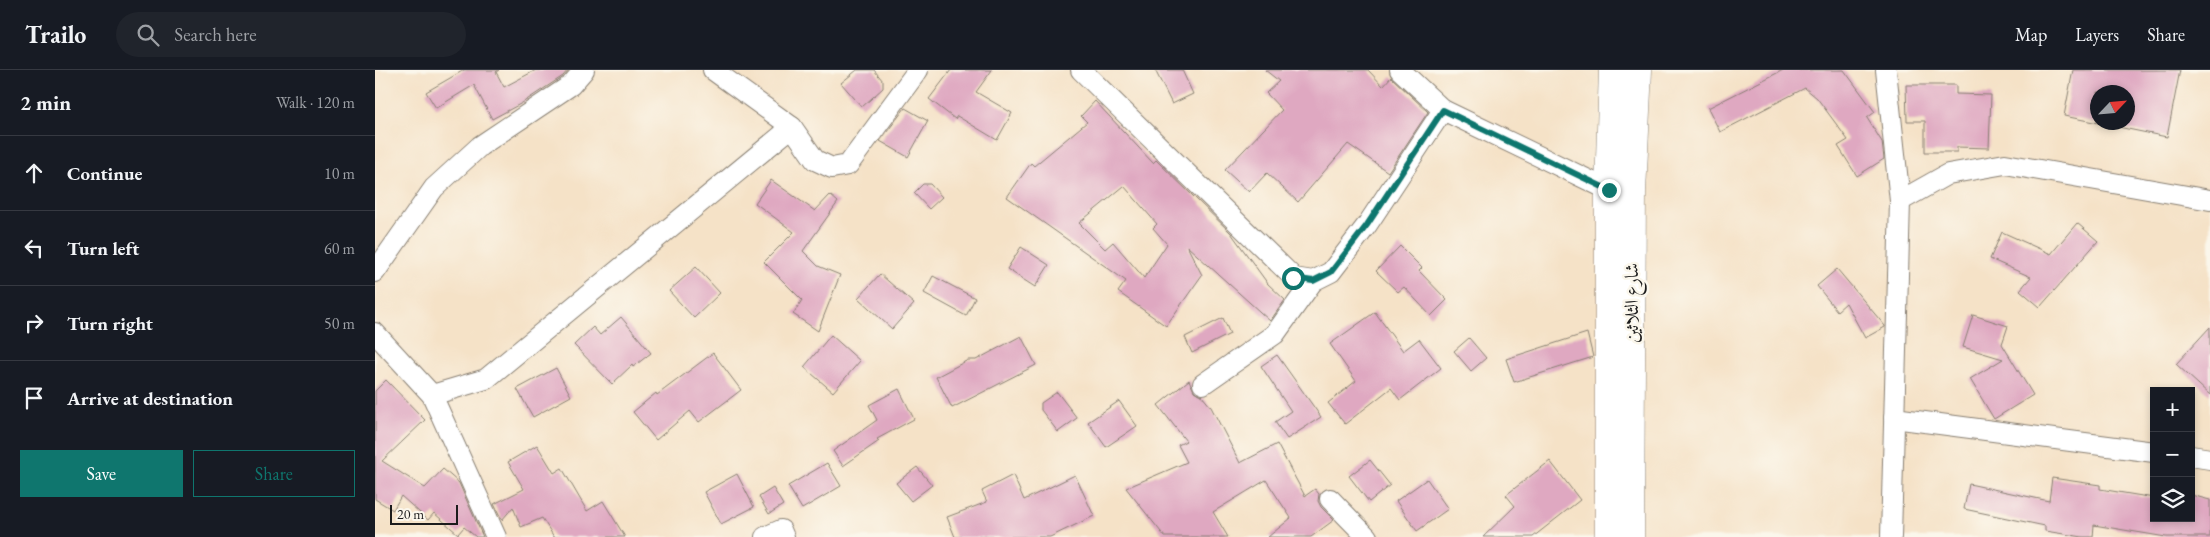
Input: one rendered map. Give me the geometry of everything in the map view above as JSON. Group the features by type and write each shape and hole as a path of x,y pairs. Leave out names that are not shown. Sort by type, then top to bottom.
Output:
{"main road":[{"name":"شارع الثلاثين","path":"1609,537 1609,190 1613,70"},
{"name":"شارع الثلاثين","path":"1630,537 1632,191 1638,70"}],"street":[{"path":"375,272 434,188 480,146 571,85 584,70"},
{"path":"713,70 792,127 815,160 832,168 847,165 918,70"},
{"path":"1081,70 1293,278 1313,281"},
{"path":"1400,70 1443,110 1609,190"},
{"path":"1886,70 1900,201 1891,537"},
{"path":"1203,384 1275,334 1313,281 1331,272 1367,225 1443,110"},
{"path":"432,395 486,379 792,127"},
{"path":"1900,201 1949,174 2005,164 2210,200"},
{"path":"375,333 432,395 495,537"},
{"path":"1894,418 2150,451"},
{"path":"2195,457 2210,459"},
{"path":"1330,499 1367,537"},
{"path":"765,537 781,530 784,537"}],"building":[{"path":"464,70 499,70 496,72 504,87 536,70 568,70 563,76 522,103 492,119 474,85 436,108 426,92"},
{"path":"857,70 874,70 883,81 883,88 862,107 841,83"},
{"path":"951,70 992,70 976,92 1012,113 997,140 957,116 955,119 929,99"},
{"path":"1155,70 1182,70 1193,94 1172,104"},
{"path":"1265,70 1368,70 1383,86 1391,77 1428,112 1388,172 1348,144 1298,202 1267,173 1249,192 1225,170 1282,110 1266,93 1279,81"},
{"path":"1783,70 1844,70 1875,112 1867,118 1882,142 1884,159 1857,176 1838,146 1848,140 1817,98 1805,88 1720,132 1708,108"},
{"path":"2073,70 2180,70 2167,137 2133,130 2135,130 2135,85 2090,85 2090,121 2064,116"},
{"path":"1906,85 1956,85 1956,94 1991,95 1989,148 1957,147 1957,152 1925,152 1925,121 1907,121"},
{"path":"1095,101 1153,163 1156,160 1231,233 1268,284 1285,300 1270,321 1187,246 1202,275 1166,326 1118,292 1126,281 1007,197 1031,163 1034,166 1087,122 1081,116","holes":["1124,186 1157,224 1153,228 1167,244 1144,278 1113,242 1105,249 1079,223"]},
{"path":"905,108 928,121 908,157 880,141"},
{"path":"771,180 815,211 830,195 838,202 803,251 818,266 840,275 818,331 793,314 802,300 764,262 794,232 755,203"},
{"path":"923,184 930,184 942,197 929,209 914,193"},
{"path":"2077,223 2098,241 2040,307 2020,290 2031,277 1990,259 2002,232 2051,254"},
{"path":"1400,246 1422,268 1419,271 1447,300 1431,316 1404,287 1398,292 1376,271"},
{"path":"1021,247 1049,265 1035,287 1007,269"},
{"path":"696,267 720,293 694,318 669,291"},
{"path":"1837,269 1885,327 1865,338 1846,303 1837,311 1817,286"},
{"path":"880,274 914,304 892,329 858,298"},
{"path":"933,276 975,298 966,316 924,293"},
{"path":"1375,312 1403,351 1419,339 1441,368 1400,400 1391,388 1345,424 1328,403 1356,381 1330,344"},
{"path":"1973,315 2008,326 2002,344 2033,395 1994,419 1970,379 2003,359 1963,347"},
{"path":"621,317 651,353 633,367 632,365 612,384 574,345 593,327 600,335"},
{"path":"1223,318 1230,334 1192,353 1185,337"},
{"path":"2210,327 2210,395 2176,364"},
{"path":"1587,333 1593,357 1514,382 1506,359"},
{"path":"831,335 860,361 833,392 804,367"},
{"path":"1021,336 1036,365 952,408 936,377 968,360 976,360"},
{"path":"1469,338 1486,358 1471,371 1454,351"},
{"path":"713,353 741,390 699,422 690,411 656,440 633,412 656,393 657,395"},
{"path":"1277,355 1321,417 1287,439 1275,422 1291,411 1261,366"},
{"path":"556,368 571,396 533,417 517,389"},
{"path":"386,380 425,420 382,461 425,488 443,469 459,483 483,537 476,537 464,527 458,534 434,513 428,520 401,496 393,510 375,499 375,391"},
{"path":"1189,380 1194,391 1202,396 1211,407 1240,463 1277,444 1305,496 1315,489 1319,494 1318,501 1321,507 1334,520 1311,537 1268,537 1291,518 1266,480 1213,512 1228,537 1165,537 1126,488 1187,462 1178,445 1186,441 1158,405"},
{"path":"899,389 914,419 877,439 879,441 843,466 833,451 877,420 869,405"},
{"path":"1057,392 1077,418 1058,432 1041,410 1041,403"},
{"path":"1119,401 1137,426 1106,447 1088,422"},
{"path":"537,445 554,473 562,468 587,511 603,501 625,537 554,537 542,518 521,527 513,507 502,520 494,504 524,489 508,462"},
{"path":"1370,460 1390,485 1369,502 1349,476"},
{"path":"1550,461 1580,500 1533,537 1483,537 1515,506 1506,495"},
{"path":"827,463 841,486 802,509 788,486"},
{"path":"917,467 932,485 911,501 896,483"},
{"path":"737,474 754,507 721,524 704,492"},
{"path":"1013,475 1024,500 1075,475 1094,516 1050,537 955,537 947,517 987,502 982,491"},
{"path":"2052,478 2100,485 2100,489 2150,497 2150,522 2195,522 2195,496 2210,500 2210,537 2166,537 2094,525 2093,537 2083,537 2045,531 2045,526 1964,509 1969,484 2049,501"},
{"path":"1427,479 1448,509 1417,531 1396,501"},
{"path":"773,488 783,505 769,514 759,497"}],"route":[{"path":"1293,278 1313,281 1331,272 1367,225 1443,110 1609,190"}]}
